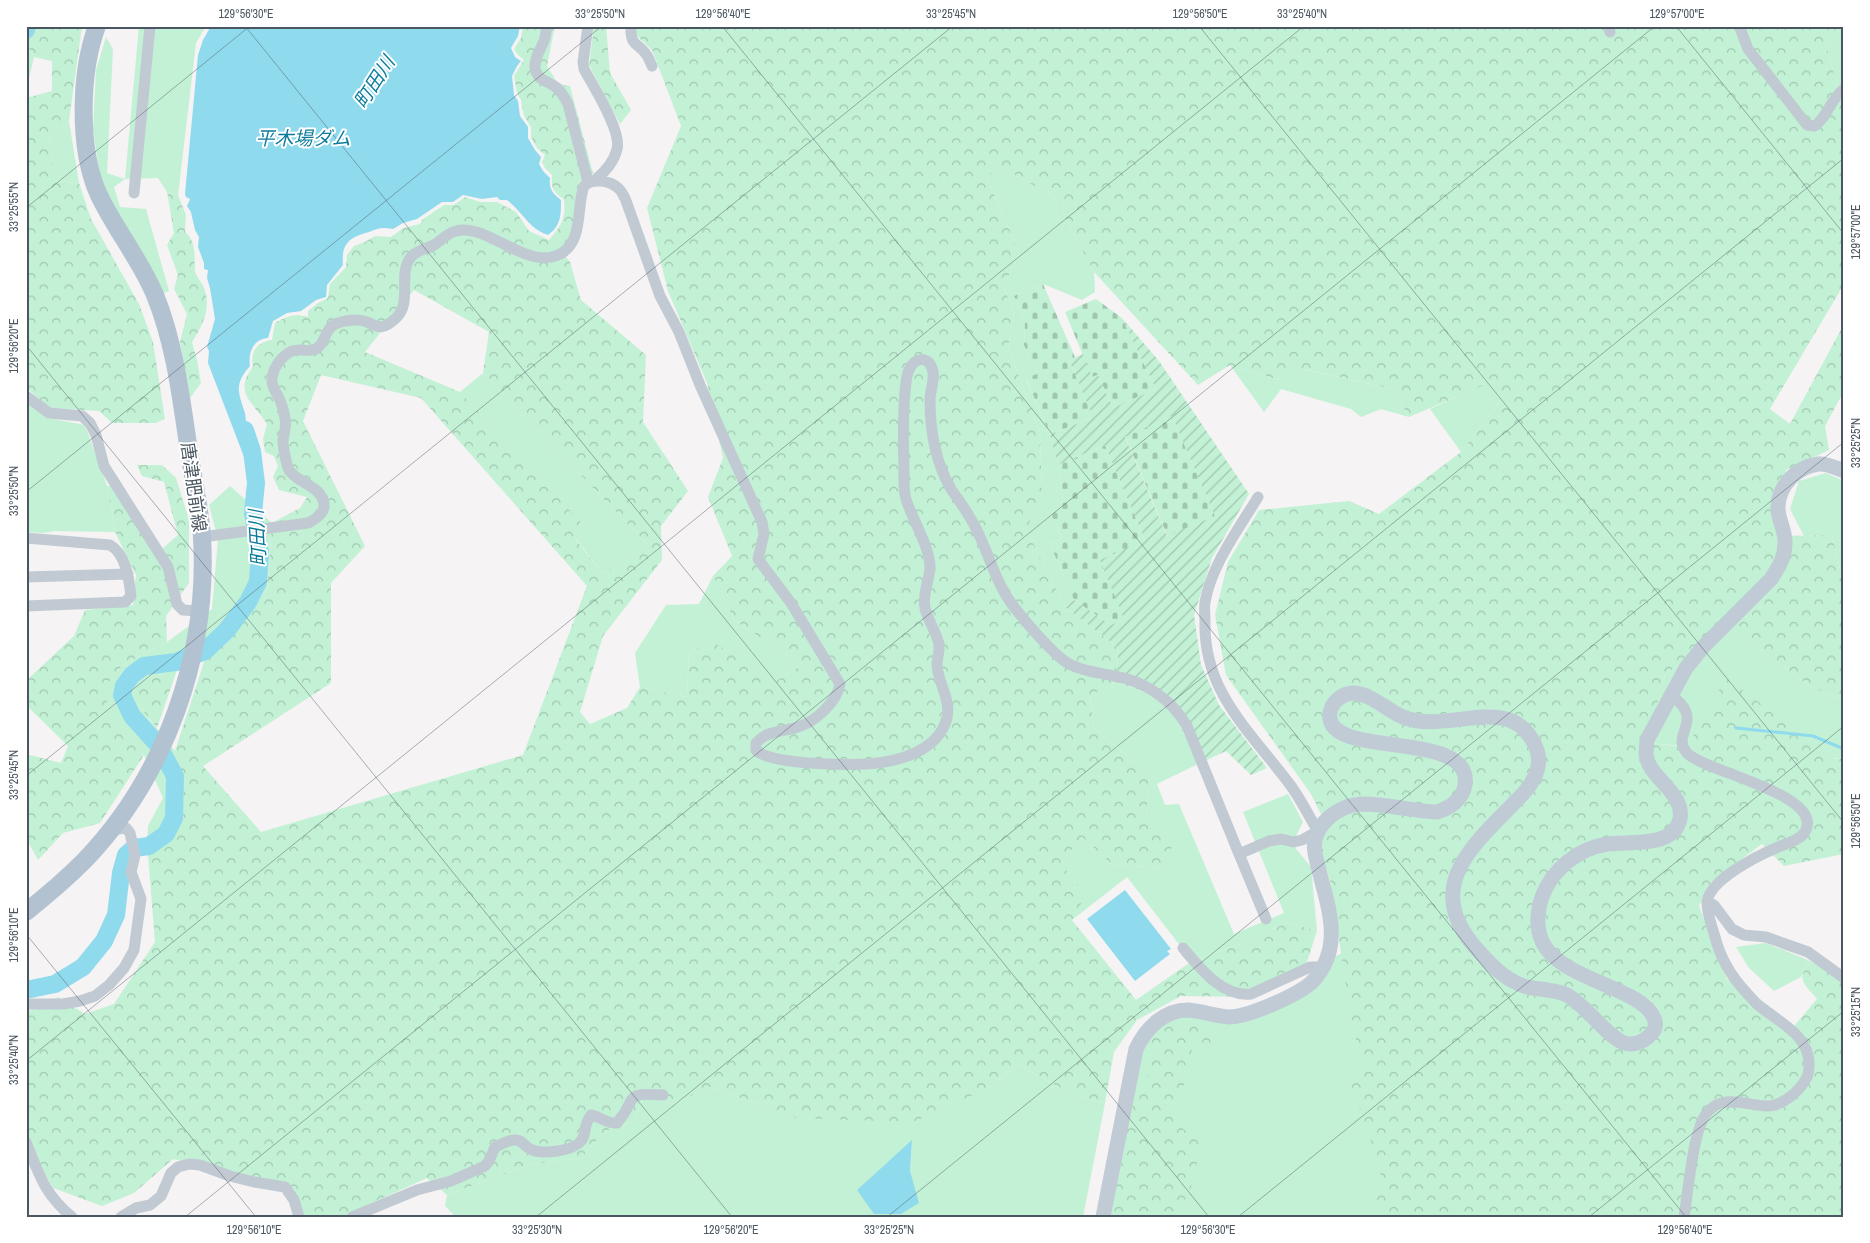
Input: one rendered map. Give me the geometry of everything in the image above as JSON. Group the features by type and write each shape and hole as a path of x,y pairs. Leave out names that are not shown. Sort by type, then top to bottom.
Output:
{"main road":[{"name":"唐津肥前線","path":"26,912 85,859 110,830 132,801 164,744 186,683 196,641 209,535 177,368 166,328 154,293 107,211 97,191 90,167 85,137 84,104 91,45 97,26"}],"street":[{"path":"134,193 150,26"},
{"path":"547,26 545,39 537,56 535,68 539,77 544,82 556,87 564,95 591,181"},
{"path":"209,535 308,523 322,512 324,503 316,490 295,476 289,469 283,443 286,420 280,400 272,386 272,378 277,364 288,353 296,349 312,351 322,344 330,328 338,323 356,320 378,328 390,323 398,317 404,306 406,268 410,258 418,251 433,245 454,232 470,230 528,255 546,258 559,255 568,249 575,238 581,193 584,186 605,172 613,160 618,147 617,135 607,111 584,69 583,62 588,26"},
{"path":"631,26 631,36 635,45 646,54 652,66"},
{"path":"1740,28 1748,49 1807,125 1815,126 1822,120 1838,93 1844,88"},
{"path":"591,181 612,184 619,188 625,198 660,296 679,332 707,401 762,522 764,534 758,559 791,603 840,684 839,691 832,700 809,723 798,728 766,734 756,743 756,750 760,755 802,762 884,763 903,758 921,750 932,742 946,718 947,705 937,662 939,646 926,611 924,598 930,565 905,496 902,422 906,383 909,368 915,361 925,359 930,364 934,375 930,399 934,444 942,469 950,488 984,542 1003,590 1013,606 1064,661 1077,668 1115,676 1144,686 1168,700 1178,711 1186,726 1266,919"},
{"path":"26,396 48,413 82,416 90,423 96,435 104,466 168,567 176,604 183,610 199,611"},
{"path":"1103,1217 1136,1048 1147,1030 1170,1013 1187,1010 1231,1017 1244,1015 1291,996 1311,983 1324,966 1332,938 1331,919 1315,851 1318,831 1324,821 1346,807 1361,804 1437,812 1448,808 1462,794 1465,784 1464,774 1450,756 1357,739 1341,733 1332,724 1330,719 1333,704 1347,693 1358,693 1370,697 1403,717 1421,722 1447,722 1492,716 1505,717 1517,723 1534,742 1539,756 1535,779 1466,857 1458,871 1452,887 1456,921 1487,962 1506,978 1525,986 1562,992 1580,1003 1613,1036 1626,1045 1638,1044 1648,1038 1655,1029 1656,1021 1649,1010 1637,1001 1567,966 1552,956 1543,944 1538,930 1541,899 1548,883 1564,864 1581,852 1605,844 1652,841 1664,838 1674,830 1680,819 1679,808 1674,796 1650,769 1646,753 1647,740 1686,668 1703,646 1771,579 1780,566 1786,543 1778,508 1779,496 1784,485 1792,476 1804,468 1819,464 1832,466 1844,471"},
{"path":"1258,497 1227,548 1213,577 1205,603 1204,638 1209,666 1220,693 1290,785 1318,831"},
{"path":"26,538 110,544 117,549 128,574 131,596 125,602 26,606"},
{"path":"26,576 128,574"},
{"path":"1671,695 1681,704 1687,717 1682,742 1687,753 1701,763 1775,790 1800,808 1806,816 1807,826 1804,834 1764,853 1720,881 1711,890 1707,902 1709,918 1719,953 1743,989 1753,1000 1790,1028 1801,1040 1809,1059 1808,1075 1799,1089 1783,1102 1768,1106 1735,1101 1716,1106 1706,1114 1698,1129 1684,1217"},
{"path":"26,1005 63,1004 95,996 109,985 124,968 134,950 141,899 131,872 133,850 130,833 126,828 110,830"},
{"path":"1239,854 1269,841 1281,839 1294,842 1302,840 1318,831"},
{"path":"1707,902 1714,905 1732,930 1744,935 1766,937 1808,952 1844,978"},
{"path":"1183,948 1204,972 1231,992 1242,995 1251,994 1310,967 1324,966"},
{"path":"352,1217 417,1190 452,1181 485,1166 495,1147 514,1140 522,1142 531,1150 555,1152 579,1144 584,1137 585,1122 591,1115 600,1117 610,1124 617,1123 623,1117 632,1098 641,1093 664,1095"},
{"path":"26,1142 43,1186 59,1206 72,1217"},
{"path":"122,1217 136,1208 150,1205 161,1196 171,1173 178,1167 189,1164 200,1165 254,1182 285,1187 294,1200 299,1217"}],"green space":[{"path":"28,26 82,26 69,121 49,140 55,181 79,183 91,219 139,304 153,342 165,419 156,423 112,423 99,411 49,408 26,387 26,98 52,91 52,61 34,57 26,43"},
{"path":"139,26 206,26 196,43 178,195 167,192 158,178 125,179"},
{"path":"523,26 555,26 547,66 558,84 570,86 593,173 579,182 572,236 560,250 570,262 581,300 646,355 643,422 688,491 661,526 662,560 603,636 580,712 590,724 627,708 640,687 687,697 689,650 716,644 778,680 802,665 735,621 713,576 732,556 708,497 723,458 707,383 668,291 647,208 681,126 652,50 636,35 636,26 1844,26 1844,37 1826,45 1838,87 1844,86 1844,284 1770,409 1790,424 1844,324 1844,391 1825,426 1829,450 1786,470 1779,536 1832,535 1844,586 1844,701 1808,685 1729,626 1665,675 1647,743 1687,747 1726,678 1836,759 1844,759 1844,854 1784,866 1762,844 1711,882 1699,906 1727,979 1764,1002 1794,1026 1817,999 1805,985 1802,978 1808,960 1844,981 1844,1217 1376,1217 1380,1176 1379,1163 1362,1119 1361,1109 1344,1089 1346,1080 1362,1067 1350,1012 1330,881 1320,852 1320,843 1328,828 1311,794 1226,675 1215,615 1228,562 1259,510 1349,501 1379,514 1461,452 1501,400 1491,382 1409,417 1393,389 1303,369 1279,380 1230,365 1198,385 1094,272 1054,197 998,165 987,178 1019,252 1004,287 1014,313 1008,347 1040,432 1042,499 1026,529 1065,607 1119,648 1115,682 1090,696 1094,728 1150,776 1146,816 1173,844 1164,868 1113,865 1082,837 1061,864 1086,895 1072,920 1136,1000 1192,961 1246,942 1288,922 1317,931 1305,968 1251,997 1181,996 1137,1020 1114,1052 1105,1103 1073,1095 1019,1065 985,1090 913,1122 796,1118 710,1087 674,1104 644,1096 633,1122 605,1131 581,1158 532,1164 447,1195 427,1178 341,1217 300,1217 277,1184 173,1159 134,1193 102,1206 53,1188 26,1140 26,1012 58,997 85,1014 114,1004 155,942 147,843 180,810 181,771 175,751 207,653 267,590 272,523 300,508 307,497 279,490 273,477 278,466 274,456 265,452 263,439 267,424 245,391 247,376 253,367 253,353 262,343 272,340 275,323 291,316 308,317 308,311 328,298 330,284 346,267 347,255 354,246 375,236 391,237 403,228 420,224 423,219 444,205 454,205 465,197 480,202 497,202 516,212 529,231 549,240 562,221 564,199 554,189 552,175 542,162 545,155 537,148 531,137 531,127 524,116 521,100 517,93 514,76 524,60 514,49 521,38","holes":["414,290 489,332 483,373 647,544 603,574 576,540 585,527 460,392 365,352","321,375 421,398 587,586 523,755 261,832 203,766 331,683 331,583 365,546 303,421"]},
{"path":"594,26 606,26 610,73 631,110 620,124 589,65"},
{"path":"106,37 113,49 107,173 125,179 114,187 120,207 146,209 169,291 162,294 114,210 100,177 93,129 96,70"},
{"path":"1844,37 1844,86 1838,87 1826,45"},
{"path":"26,43 34,57 26,91"},
{"path":"69,121 79,183 55,181 49,140"},
{"path":"998,165 1054,197 1094,272 1095,292 1082,300 1043,284 1014,296 1025,321 1024,345 1037,374 1026,379 1050,435 1058,465 1063,500 1051,515 1062,539 1050,544 1074,600 1065,607 1026,529 1042,499 1040,432 1008,347 1014,313 1004,287 1019,252 987,178"},
{"path":"167,192 178,195 186,215 185,232 193,245 195,271 203,286 207,303 205,316 192,342 201,383 190,398 180,342 187,314 174,289 178,275 167,245 174,233"},
{"path":"1043,284 1075,357 1069,360 1093,417 1050,435 1026,378 1037,374 1024,345 1025,321 1014,296"},
{"path":"1096,299 1122,318 1156,389 1113,408 1098,375 1092,377 1065,312"},
{"path":"1122,318 1159,361 1249,494 1212,558 1194,615 1201,665 1219,705 1267,768 1251,775 1226,751 1198,764 1175,715 1148,693 1115,682 1119,648 1065,607 1074,600 1111,625 1124,619 1100,560 1145,540 1105,445 1058,465 1050,435 1093,417 1069,360 1083,354 1092,377 1098,375 1113,408 1156,389","holes":["1172,416 1215,516 1167,536 1125,437"]},
{"path":"1230,365 1279,380 1302,369 1393,389 1409,417 1381,409 1361,417 1351,409 1281,389 1264,412"},
{"path":"483,373 647,544 603,574 576,539 584,527 460,392"},
{"path":"1491,381 1501,400 1461,452 1430,409"},
{"path":"26,400 48,418 85,425 107,486 115,532 26,532"},
{"path":"1172,416 1215,516 1168,537 1125,436"},
{"path":"1105,445 1145,540 1125,619 1111,625 1074,600 1050,544 1062,539 1051,515 1063,500 1058,465"},
{"path":"137,465 162,465 176,478 189,520 189,583 166,616 167,642 122,666 107,684 107,707 144,755 100,823 63,833 38,860 26,838 26,754 61,763 68,746 26,705 28,679 74,636 85,610 133,605 136,575 115,532 107,486 115,486 155,555 178,535 164,482 142,476"},
{"path":"1826,473 1844,481 1844,586 1832,535 1804,536 1790,509 1799,481"},
{"path":"230,486 272,523 267,590 207,653 177,670 139,680 130,695 175,751 181,771 180,810 147,843 148,826 163,798 144,755 106,707 107,683 122,666 167,642 212,609 218,539 209,505"},
{"path":"713,576 735,621 802,665 778,681 716,644 689,650 687,697 640,687 635,653 666,605 699,604"},
{"path":"1729,626 1808,685 1844,701 1844,759 1647,743 1665,675"},
{"path":"177,670 157,728 130,695 139,680"},
{"path":"1115,682 1148,693 1175,715 1198,764 1157,784 1165,805 1179,804 1234,934 1284,913 1243,812 1288,794 1303,822 1292,844 1311,867 1317,931 1288,922 1246,942 1192,961 1127,877 1072,920 1061,864 1082,837 1113,865 1164,868 1146,816 1150,776 1094,728 1090,695"},
{"path":"1766,943 1808,960 1801,977 1774,991 1749,968 1736,947"},
{"path":"1346,952 1407,1217 1109,1217 1138,1064 1150,1034 1177,1017 1232,1022 1329,970 1335,956"},
{"path":"1161,1021 1186,1021 1201,1024 1207,1027 1219,1040 1218,1043 1213,1045 1200,1042 1192,1049 1187,1077 1176,1105 1177,1121 1183,1129 1198,1141 1201,1147 1189,1195 1169,1217 1107,1217 1132,1092 1140,1088 1147,1078 1149,1063 1146,1044"},
{"path":"1019,1065 1073,1095 1105,1103 1083,1217 456,1217 445,1206 447,1195 532,1164 581,1158 605,1131 633,1122 644,1096 674,1104 710,1087 796,1118 985,1090","holes":["912,1141 910,1171 857,1190"]}],"water":[{"name":"平木場ダム","path":"211,26 520,26 518,36 511,48 515,57 521,61 512,76 514,95 518,101 520,116 528,127 528,138 541,157 539,164 550,178 550,185 555,195 561,200 558,224 548,235 536,229 507,200 500,200 497,197 482,199 463,195 453,202 442,202 417,219 403,223 393,229 378,229 357,236 348,242 345,246 343,265 327,285 326,297 316,300 301,311 287,313 273,321 268,338 255,344 251,352 250,366 241,378 239,388 246,422 257,441 255,453 245,453 246,462 208,363 209,351 207,347 215,319 207,278 208,270 204,269 204,263 198,247 199,237 195,230 191,212 187,206 190,199 185,194 198,55 203,40"},
{"path":"1125,890 1171,949 1167,951 1170,954 1135,981 1087,919"},
{"path":"912,1140 910,1171 919,1203 901,1214 874,1214 857,1190"}],"waterway":[{"name":"町田川","path":"26,990 55,984 83,967 104,941 116,915 121,873 126,855 134,848 149,846 166,834 174,818 175,776 158,745 132,716 122,695 124,686 132,675 144,666 176,662 205,651 227,630 248,602 258,582 260,553 253,513 256,483 252,451 245,430"},
{"path":"1736,728 1813,736 1844,749"}]}
